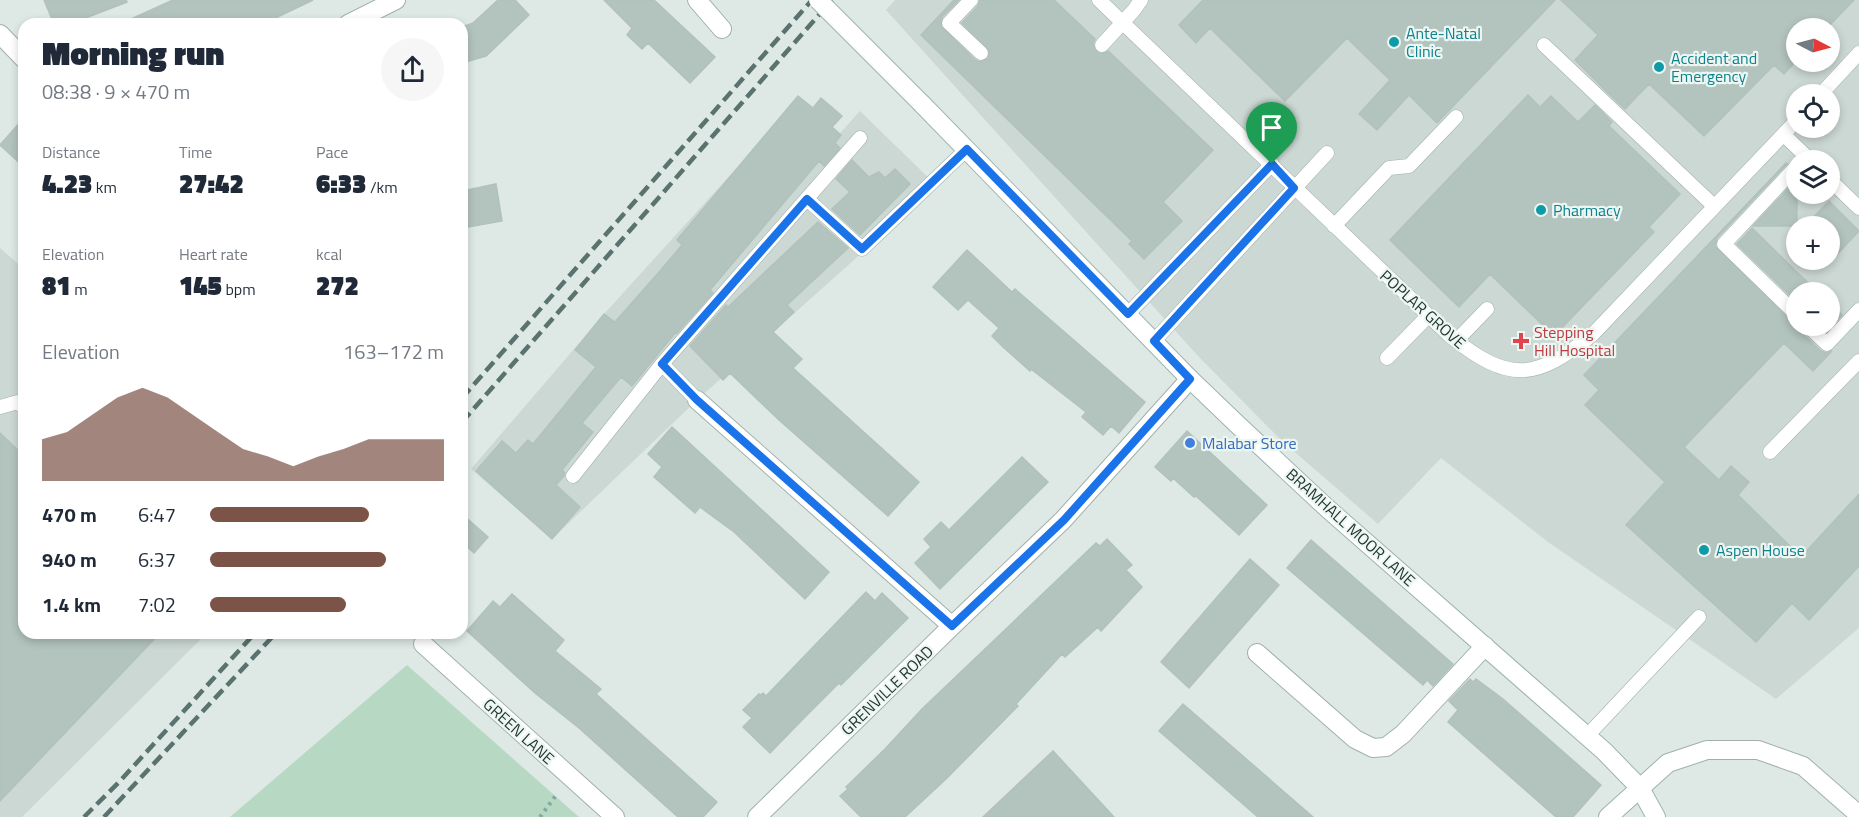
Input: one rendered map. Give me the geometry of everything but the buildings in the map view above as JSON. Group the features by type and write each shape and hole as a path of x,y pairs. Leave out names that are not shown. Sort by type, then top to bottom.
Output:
{"street":[{"path":"360,18 396,0"},
{"path":"697,0 722,29"},
{"name":"BRAMHALL MOOR LANE","path":"818,0 967,149 1190,379 1328,508 1587,736 1640,788 1656,817"},
{"path":"0,34 18,53"},
{"name":"GRENVILLE ROAD","path":"757,817 1064,520 1190,379"},
{"path":"697,400 952,626"},
{"name":"GREEN LANE","path":"423,644 615,817"},
{"path":"1257,653 1355,739 1373,748 1386,747 1403,734 1485,646"},
{"path":"1608,817 1668,763 1707,750 1758,750 1803,766 1859,815"}],"lane":[{"path":"971,0 949,23 981,53"},
{"name":"POPLAR GROVE","path":"1099,0 1428,316 1456,341 1487,362 1508,369 1530,370 1554,362 1572,351 1610,318 1786,133"},
{"path":"1102,45 1141,0"},
{"path":"1544,45 1714,206"},
{"path":"1830,84 1859,53"},
{"path":"1334,226 1389,168 1409,166 1456,117"},
{"path":"1784,135 1796,150"},
{"path":"573,476 662,364 860,138"},
{"path":"807,199 862,249 967,149"},
{"path":"1154,341 1327,153"},
{"path":"1128,314 1272,164"},
{"path":"1786,180 1724,244 1786,304"},
{"path":"1840,190 1859,208"},
{"path":"1456,341 1487,309"},
{"path":"1840,330 1859,310"},
{"path":"1387,358 1428,316"},
{"path":"1819,336 1827,344 1835,336"},
{"path":"1770,452 1859,361"},
{"path":"662,364 697,400"},
{"path":"0,407 18,402"},
{"path":"1587,736 1699,617"}],"shaded area":[{"name":"Stepping Hill Hospital","path":"895,0 1859,0 1859,628 1776,699 1548,542 1441,458 1378,524 1282,441 1198,356 886,10"},
{"path":"792,107 833,141 860,111 937,186 697,400 552,539 471,469 604,314"},
{"path":"0,248 18,264 18,639 201,639 22,817 0,817"}],"green space":[{"path":"407,665 579,817 230,817"}],"railway":[{"path":"468,391 812,0"},
{"path":"468,415 832,0"},
{"path":"84,817 120,781 250,639"},
{"path":"104,817 270,639"}],"place":[{"name":"Ante-Natal Clinic","path":"1394,42"},
{"name":"Accident and Emergency","path":"1659,67"},
{"name":"Pharmacy","path":"1541,210"},
{"name":"Stepping Hill Hospital","path":"1521,341"},
{"name":"Malabar Store","path":"1190,443"},
{"name":"Aspen House","path":"1704,550"}],"route":[{"path":"967,149 1128,314 1272,164 1294,188 1154,341 1190,379 1064,520 952,626 697,400 662,364 807,199 862,249 967,149"}]}
